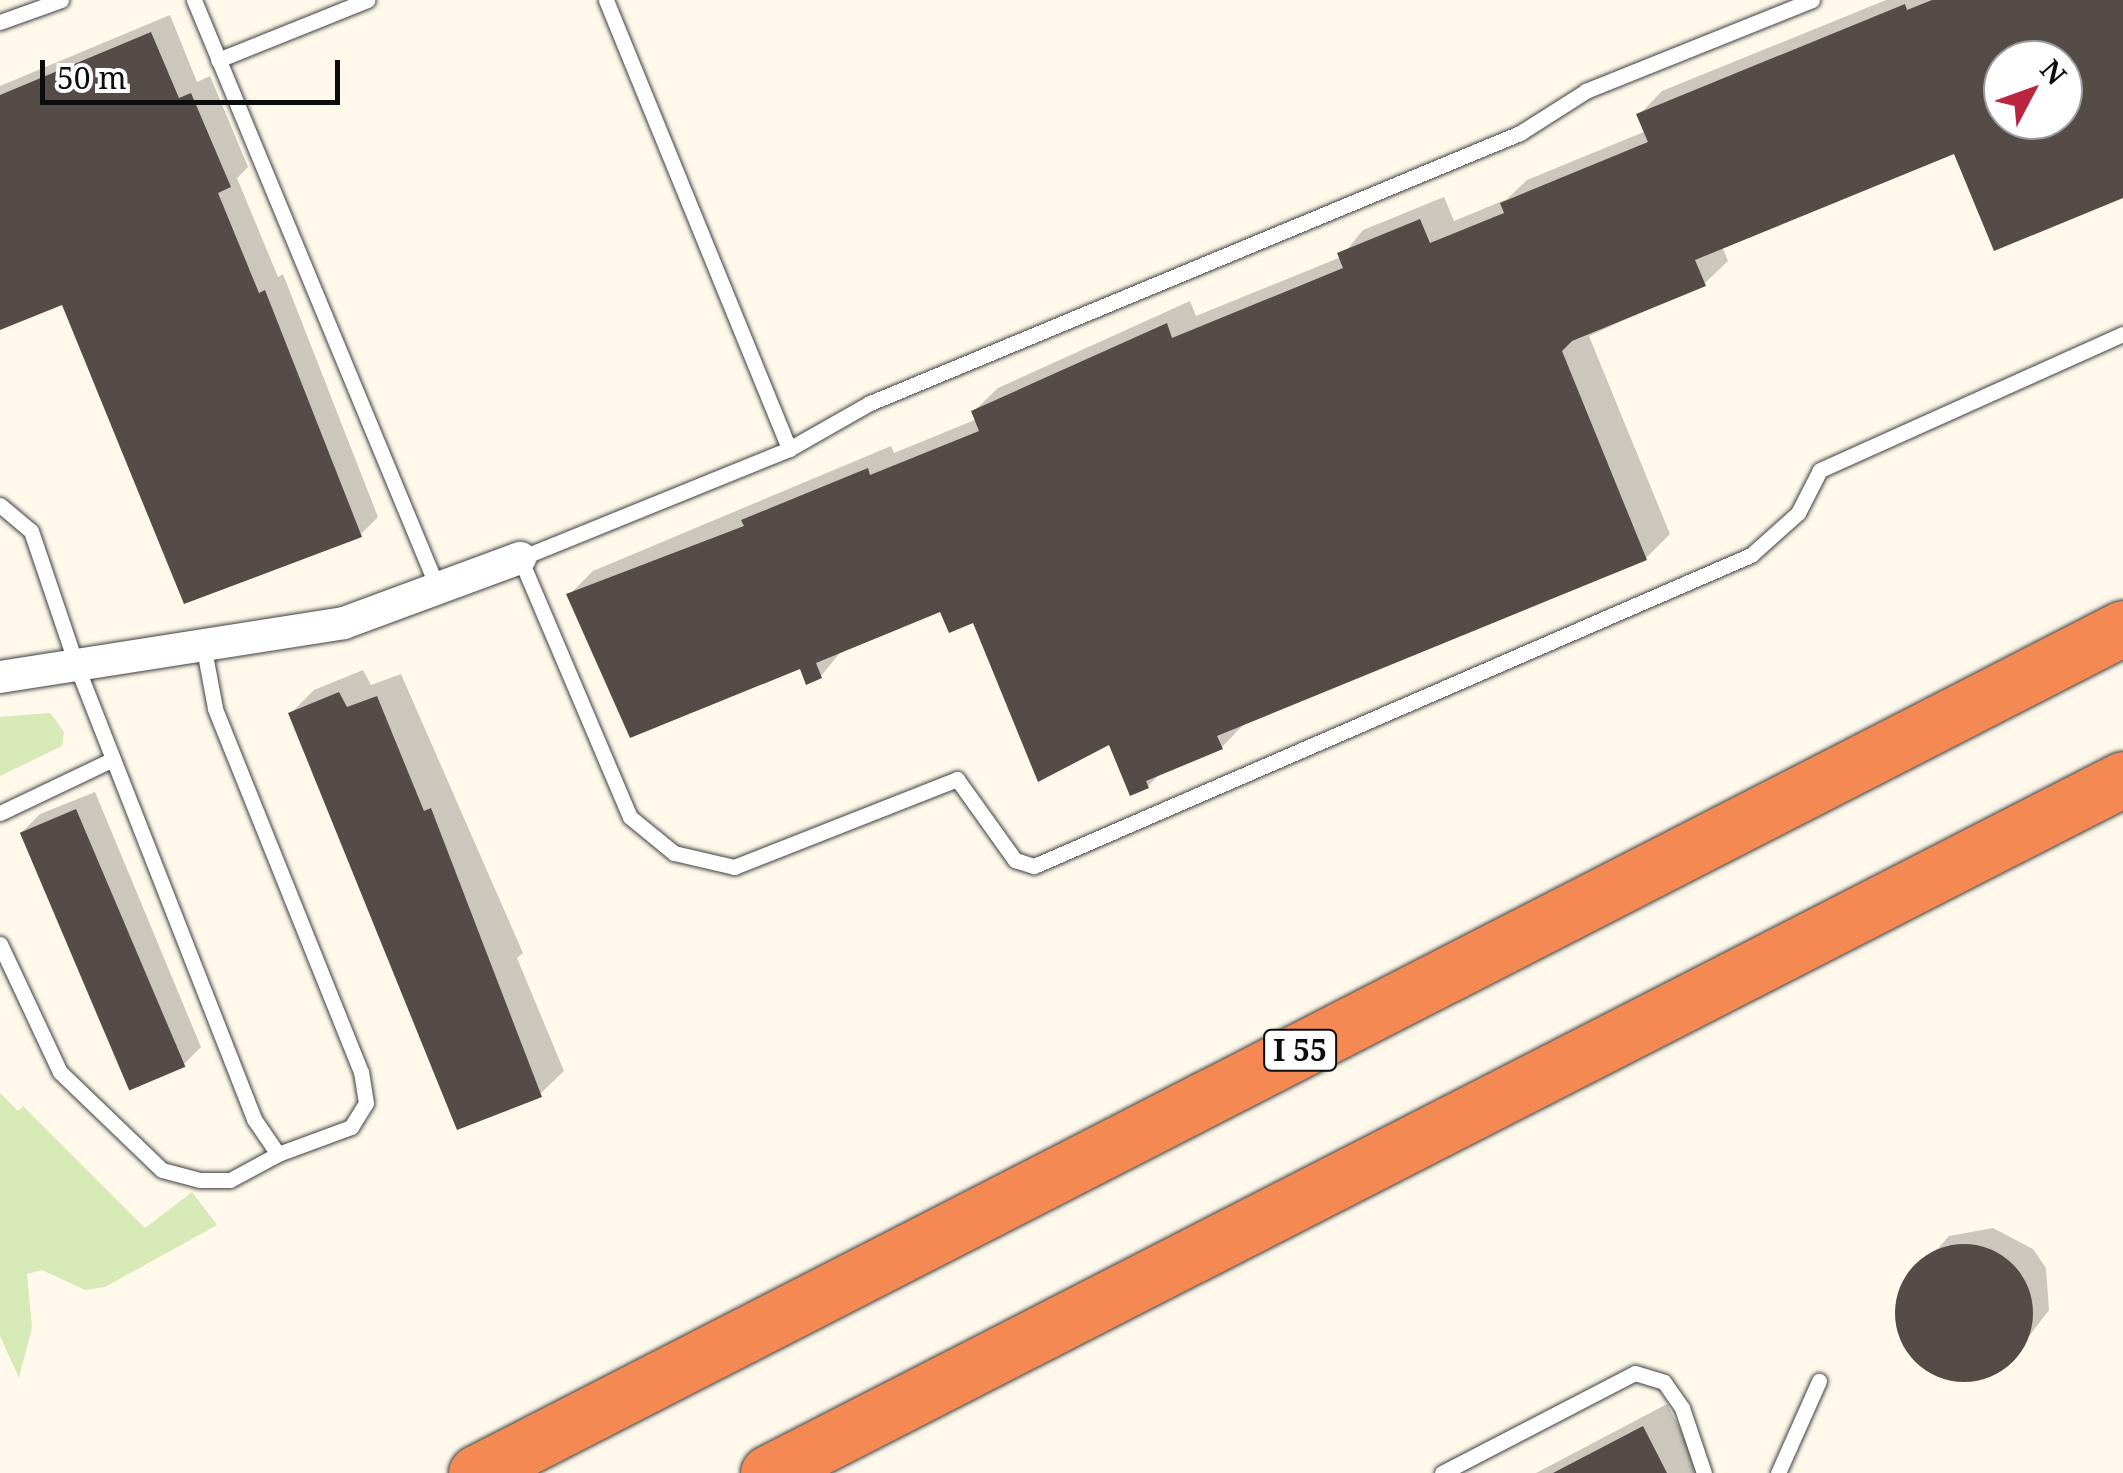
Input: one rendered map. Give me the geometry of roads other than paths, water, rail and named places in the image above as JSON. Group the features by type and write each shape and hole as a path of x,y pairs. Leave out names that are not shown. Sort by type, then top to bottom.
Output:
{"highway":[{"name":"I 55","path":"476,1473 2123,628"},
{"path":"768,1473 2123,778"}],"street":[{"path":"0,676 344,623 520,558"}],"lane":[{"path":"0,22 62,0"},
{"path":"194,0 438,588"},
{"path":"218,60 367,0"},
{"path":"606,0 789,449"},
{"path":"1812,0 1586,92 1520,132 870,403 789,449 520,558 630,817 674,853 734,867 957,779 1016,860 1034,866 1751,555 1798,512 1820,470 2123,334"},
{"path":"0,505 30,531 77,667 254,1119 278,1154"},
{"path":"0,944 60,1072 162,1170 200,1180 230,1180 278,1154 351,1126 366,1103 361,1072 214,708 203,644"},
{"path":"0,814 114,759"},
{"path":"1442,1473 1635,1373 1664,1382 1673,1395 1704,1473"},
{"path":"1778,1473 1820,1380"}]}
